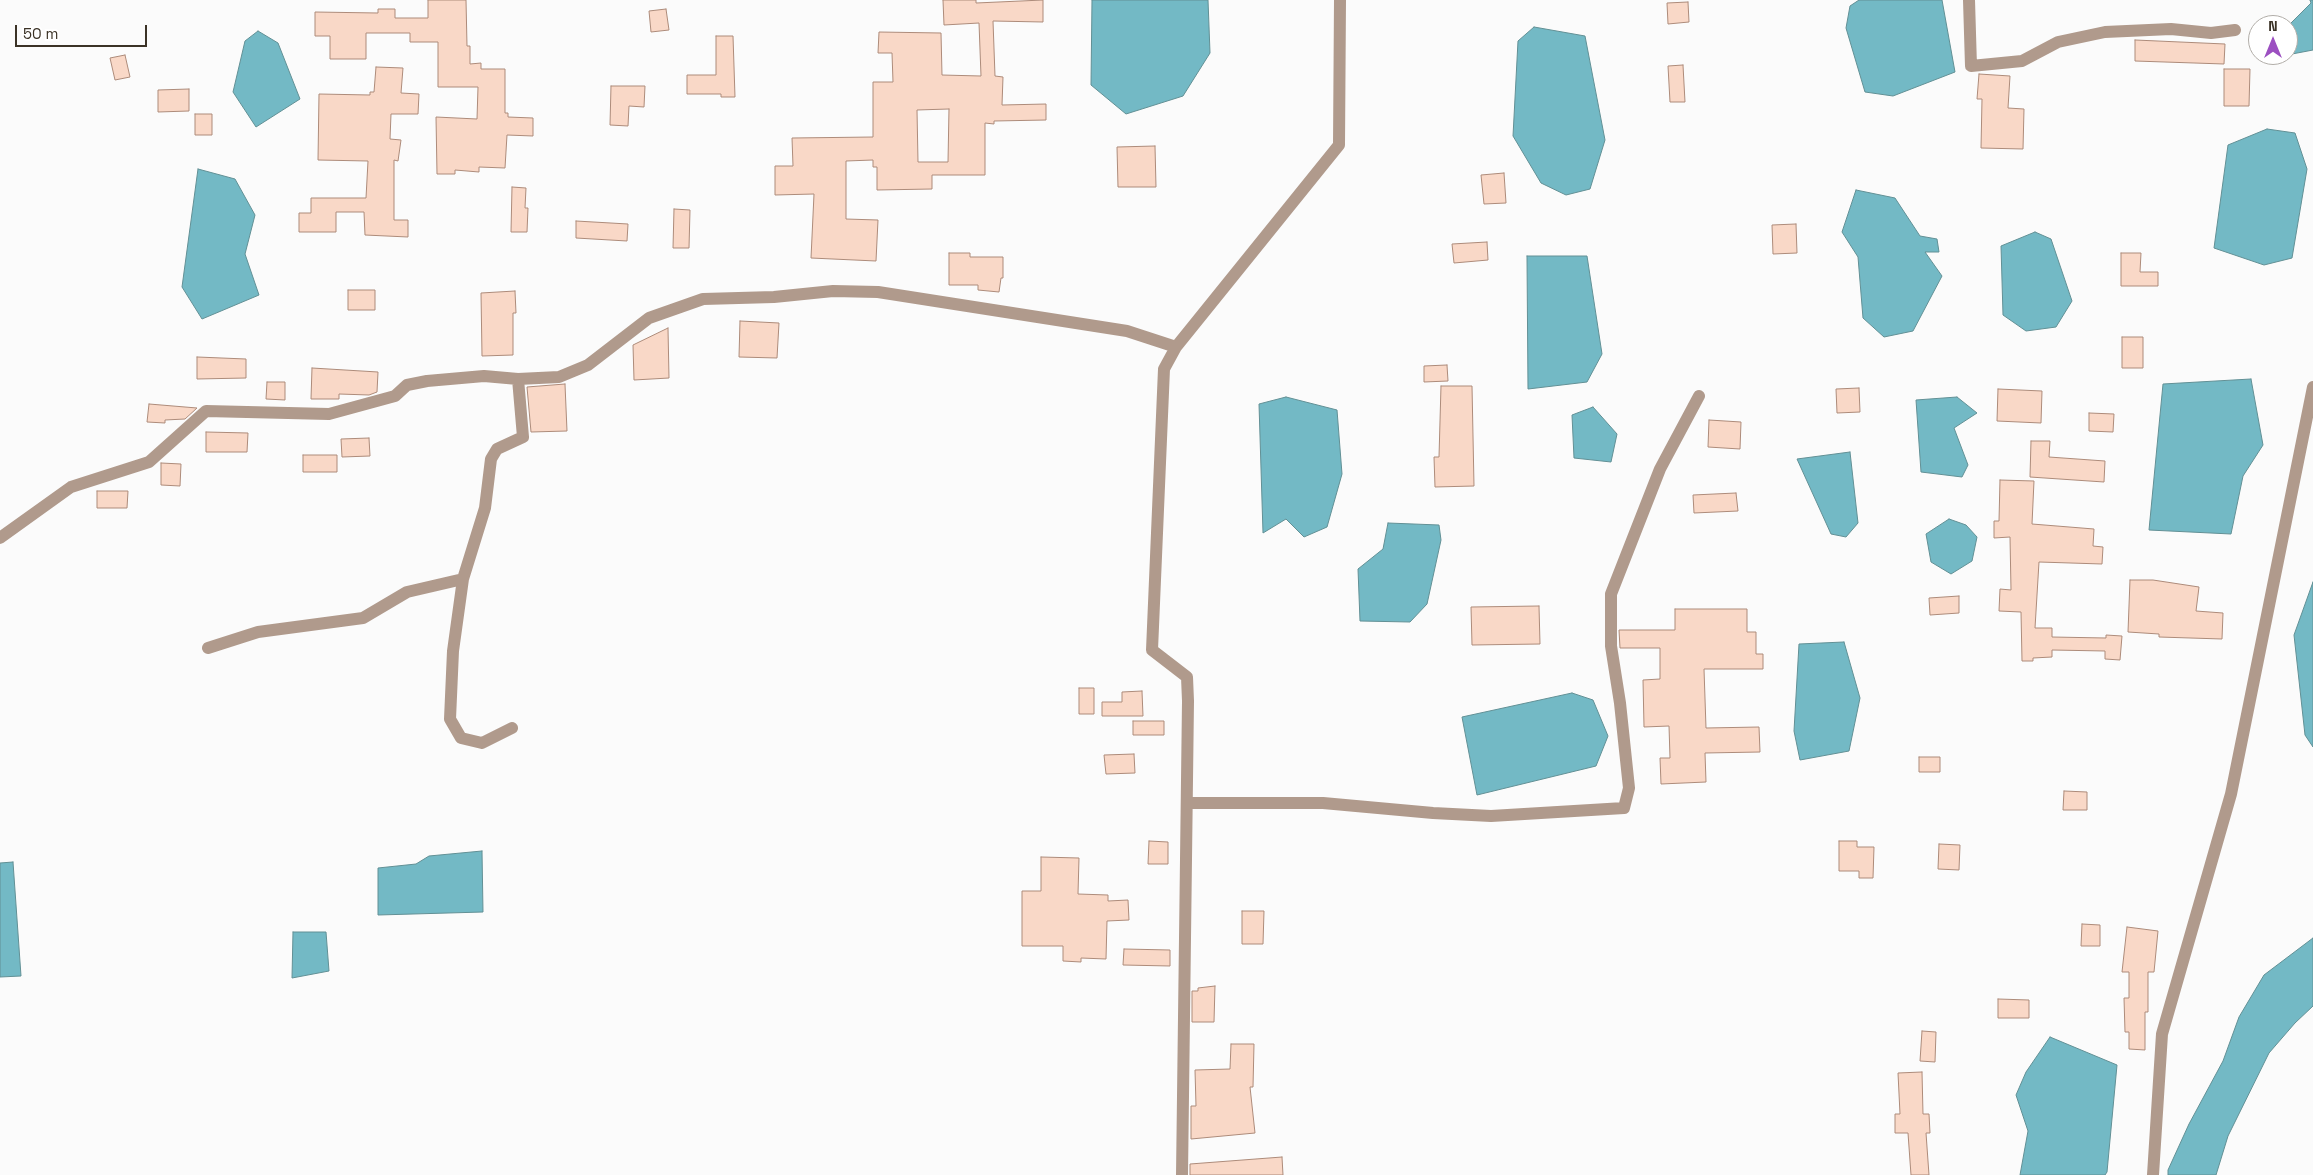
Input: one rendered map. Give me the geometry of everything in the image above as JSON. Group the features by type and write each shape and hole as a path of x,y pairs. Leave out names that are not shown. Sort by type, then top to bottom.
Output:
{"street":[{"path":"1182,1175 1187,677 1152,650 1164,369 1176,347 1339,145 1340,0"},
{"path":"1970,0 1971,66 2022,62 2058,42 2105,32 2171,29 2212,33 2236,30"},
{"path":"0,538 72,487 150,462 206,411 329,414 395,396 407,385 427,381 484,376 518,379 559,377 588,365 649,318 703,299 774,297 833,291 878,292 945,304 994,309 1127,330 1176,347"},
{"path":"512,728 482,743 461,738 450,719 453,651 463,579 485,508 491,459 497,449 523,437 518,379"},
{"path":"2153,1175 2162,1034 2231,794 2313,387"},
{"path":"1187,803 1323,803 1491,816 1624,808 1629,788 1620,703 1611,646 1611,594 1660,469 1699,396"},
{"path":"208,648 258,632 363,618 407,592 463,579"}],"water":[{"path":"1092,0 1208,0 1210,53 1183,96 1126,114 1091,85"},
{"path":"1859,0 1942,0 1955,72 1893,96 1865,92 1846,28 1850,6"},
{"path":"2310,0 2313,0 2313,50 2298,53 2298,16 2311,3"},
{"path":"1534,27 1585,36 1605,140 1590,189 1566,195 1541,183 1513,136 1518,41"},
{"path":"258,31 278,43 300,99 256,127 233,92 245,41"},
{"path":"2267,129 2295,133 2307,169 2292,258 2264,265 2214,248 2228,145"},
{"path":"198,169 235,179 255,215 245,254 259,295 202,319 182,287"},
{"path":"1856,190 1895,198 1920,236 1937,239 1939,252 1925,252 1942,276 1913,331 1884,337 1863,318 1858,257 1842,232"},
{"path":"2035,232 2051,239 2072,301 2056,327 2026,331 2003,315 2001,246"},
{"path":"1527,256 1587,256 1602,354 1587,382 1528,389"},
{"path":"2251,379 2263,445 2243,476 2231,534 2149,530 2163,384"},
{"path":"1286,397 1337,410 1342,474 1327,527 1304,537 1286,519 1263,533 1259,404"},
{"path":"1957,397 1977,413 1954,428 1968,465 1962,477 1921,472 1916,400"},
{"path":"1593,407 1617,434 1611,462 1574,458 1572,415"},
{"path":"1850,452 1858,523 1846,537 1831,534 1797,459"},
{"path":"1949,519 1966,525 1977,537 1972,561 1951,574 1931,562 1926,534"},
{"path":"1388,523 1439,525 1441,540 1427,604 1410,622 1360,621 1358,569 1383,549"},
{"path":"2313,582 2313,747 2305,735 2294,635"},
{"path":"1844,642 1860,698 1849,751 1800,760 1794,731 1799,644"},
{"path":"1572,693 1593,700 1608,736 1596,766 1477,795 1462,717"},
{"path":"482,851 483,912 378,915 378,868 416,864 429,856"},
{"path":"13,862 21,976 0,977 0,863"},
{"path":"293,932 326,932 329,971 292,978"},
{"path":"2313,938 2313,1006 2295,1023 2269,1053 2228,1136 2216,1175 2168,1175 2168,1170 2189,1124 2223,1061 2239,1017 2264,975"},
{"path":"2050,1037 2117,1065 2107,1172 2105,1175 2020,1175 2028,1131 2016,1095 2026,1072"}],"building":[{"path":"428,0 466,0 467,46 470,46 470,64 481,63 481,69 505,69 505,113 508,113 508,117 533,118 533,136 507,135 505,168 479,167 479,172 455,170 455,174 437,174 436,117 477,119 478,87 438,87 438,42 410,42 410,33 366,33 366,59 330,59 330,36 315,36 315,12 378,13 378,9 395,9 395,18 428,18"},
{"path":"943,0 976,0 976,3 1043,0 1043,22 993,21 995,76 1003,77 1002,105 1046,104 1046,120 994,121 994,124 985,123 985,175 932,175 932,189 877,190 877,167 873,167 873,160 846,161 846,219 878,220 876,261 811,258 814,194 775,195 775,166 793,166 792,138 873,137 873,82 893,82 892,53 878,53 879,32 941,33 942,75 981,76 979,23 944,25","holes":["949,109 948,162 918,162 917,110"]},
{"path":"1688,2 1689,22 1668,24 1667,3"},
{"path":"666,9 669,30 651,32 649,11"},
{"path":"716,36 733,36 735,97 721,97 721,94 687,94 687,75 716,75"},
{"path":"2135,40 2225,44 2224,64 2135,61"},
{"path":"125,55 130,77 115,80 110,58"},
{"path":"1683,65 1685,102 1670,102 1668,66"},
{"path":"376,67 403,68 401,93 419,94 418,114 391,114 390,139 401,140 398,161 394,160 394,220 408,220 408,237 365,235 364,212 336,212 336,232 299,232 299,213 311,213 311,198 366,198 368,161 318,160 319,94 370,95 370,92 374,92"},
{"path":"2224,69 2250,69 2249,106 2224,106"},
{"path":"1979,74 2010,76 2008,108 2024,109 2023,149 1981,148 1982,99 1977,99"},
{"path":"611,86 645,86 644,107 629,106 628,126 610,125"},
{"path":"189,89 189,111 158,112 158,90"},
{"path":"195,114 212,114 212,135 195,135"},
{"path":"1155,146 1156,187 1118,187 1117,147"},
{"path":"1504,173 1506,203 1484,204 1481,175"},
{"path":"512,187 526,188 525,208 528,208 527,232 511,232"},
{"path":"674,209 690,210 689,248 673,248"},
{"path":"576,221 628,224 627,241 576,238"},
{"path":"1796,224 1797,253 1773,254 1772,225"},
{"path":"1487,242 1488,260 1454,263 1452,244"},
{"path":"949,253 970,253 970,257 1003,257 1003,278 1001,278 999,292 978,290 978,285 949,285"},
{"path":"2121,253 2141,253 2140,272 2158,272 2158,286 2121,286"},
{"path":"348,290 375,290 375,310 348,310"},
{"path":"515,291 516,313 513,313 513,355 482,356 481,293"},
{"path":"740,321 779,323 777,358 739,357"},
{"path":"668,328 669,378 634,380 633,345"},
{"path":"2122,337 2143,337 2143,368 2122,368"},
{"path":"197,357 246,359 246,378 197,379"},
{"path":"1447,365 1448,381 1424,382 1424,366"},
{"path":"312,368 378,372 377,392 369,395 339,394 339,399 311,399"},
{"path":"267,382 285,382 285,400 266,399"},
{"path":"565,384 567,431 531,432 527,387"},
{"path":"1441,386 1472,386 1474,486 1435,487 1434,457 1439,457"},
{"path":"1859,388 1860,412 1837,413 1836,389"},
{"path":"1998,389 2042,391 2041,423 1997,421"},
{"path":"149,404 197,408 185,419 165,420 165,423 147,422"},
{"path":"2089,413 2114,414 2113,432 2089,431"},
{"path":"1709,420 1741,422 1740,449 1708,447"},
{"path":"206,432 248,433 247,452 206,452"},
{"path":"369,438 370,456 342,457 341,439"},
{"path":"2031,441 2050,441 2049,457 2105,461 2104,482 2030,477"},
{"path":"303,455 337,455 337,472 303,472"},
{"path":"161,463 181,464 180,486 161,485"},
{"path":"2000,480 2034,481 2032,524 2094,529 2093,546 2103,547 2102,564 2039,562 2035,628 2052,628 2052,637 2106,638 2106,635 2122,636 2120,660 2105,659 2105,651 2052,650 2052,657 2033,658 2033,661 2022,661 2021,612 1999,611 2000,589 2011,590 2010,537 1994,538 1994,521 1999,521"},
{"path":"97,491 128,491 127,508 97,508"},
{"path":"1736,493 1738,511 1694,513 1693,495"},
{"path":"2130,580 2153,580 2199,587 2196,611 2223,613 2222,639 2159,637 2159,634 2128,632"},
{"path":"1959,596 1959,613 1930,615 1929,598"},
{"path":"1539,606 1540,644 1472,645 1471,607"},
{"path":"1675,609 1747,609 1747,632 1756,632 1756,654 1763,654 1763,669 1704,669 1706,728 1759,727 1760,752 1705,753 1706,782 1661,784 1660,758 1670,758 1669,726 1644,727 1643,680 1660,679 1660,648 1620,648 1619,630 1675,630"},
{"path":"1079,688 1094,688 1094,714 1079,714"},
{"path":"1142,691 1143,716 1102,716 1102,702 1122,702 1122,692"},
{"path":"1133,721 1164,721 1164,735 1133,735"},
{"path":"1134,754 1135,773 1106,774 1104,755"},
{"path":"1919,757 1940,757 1940,772 1919,772"},
{"path":"2064,791 2087,792 2087,810 2063,810"},
{"path":"1149,841 1168,842 1168,864 1148,864"},
{"path":"1839,841 1857,841 1857,847 1874,847 1873,878 1859,878 1859,871 1839,871"},
{"path":"1939,844 1960,845 1959,870 1938,869"},
{"path":"1041,857 1079,858 1078,894 1108,895 1108,901 1128,900 1129,920 1107,921 1106,959 1081,958 1081,962 1063,961 1063,946 1022,946 1022,891 1041,891"},
{"path":"1242,911 1264,911 1263,944 1242,944"},
{"path":"2082,924 2100,925 2100,946 2081,946"},
{"path":"2127,927 2158,931 2154,972 2148,972 2148,1012 2145,1012 2145,1050 2129,1049 2129,1032 2125,1032 2124,998 2129,998 2129,972 2122,972"},
{"path":"1124,949 1170,950 1170,966 1123,965"},
{"path":"1215,986 1214,1022 1192,1022 1192,991 1198,991 1198,988"},
{"path":"1998,999 2029,1000 2029,1018 1998,1018"},
{"path":"1922,1031 1936,1032 1935,1062 1920,1061"},
{"path":"1231,1044 1254,1044 1253,1087 1250,1087 1255,1133 1191,1139 1191,1106 1196,1106 1195,1070 1230,1069"},
{"path":"1922,1072 1923,1114 1929,1114 1930,1133 1926,1133 1929,1175 1911,1175 1908,1133 1895,1133 1895,1114 1900,1114 1898,1073"},
{"path":"1282,1157 1283,1175 1190,1175 1190,1164"}]}
